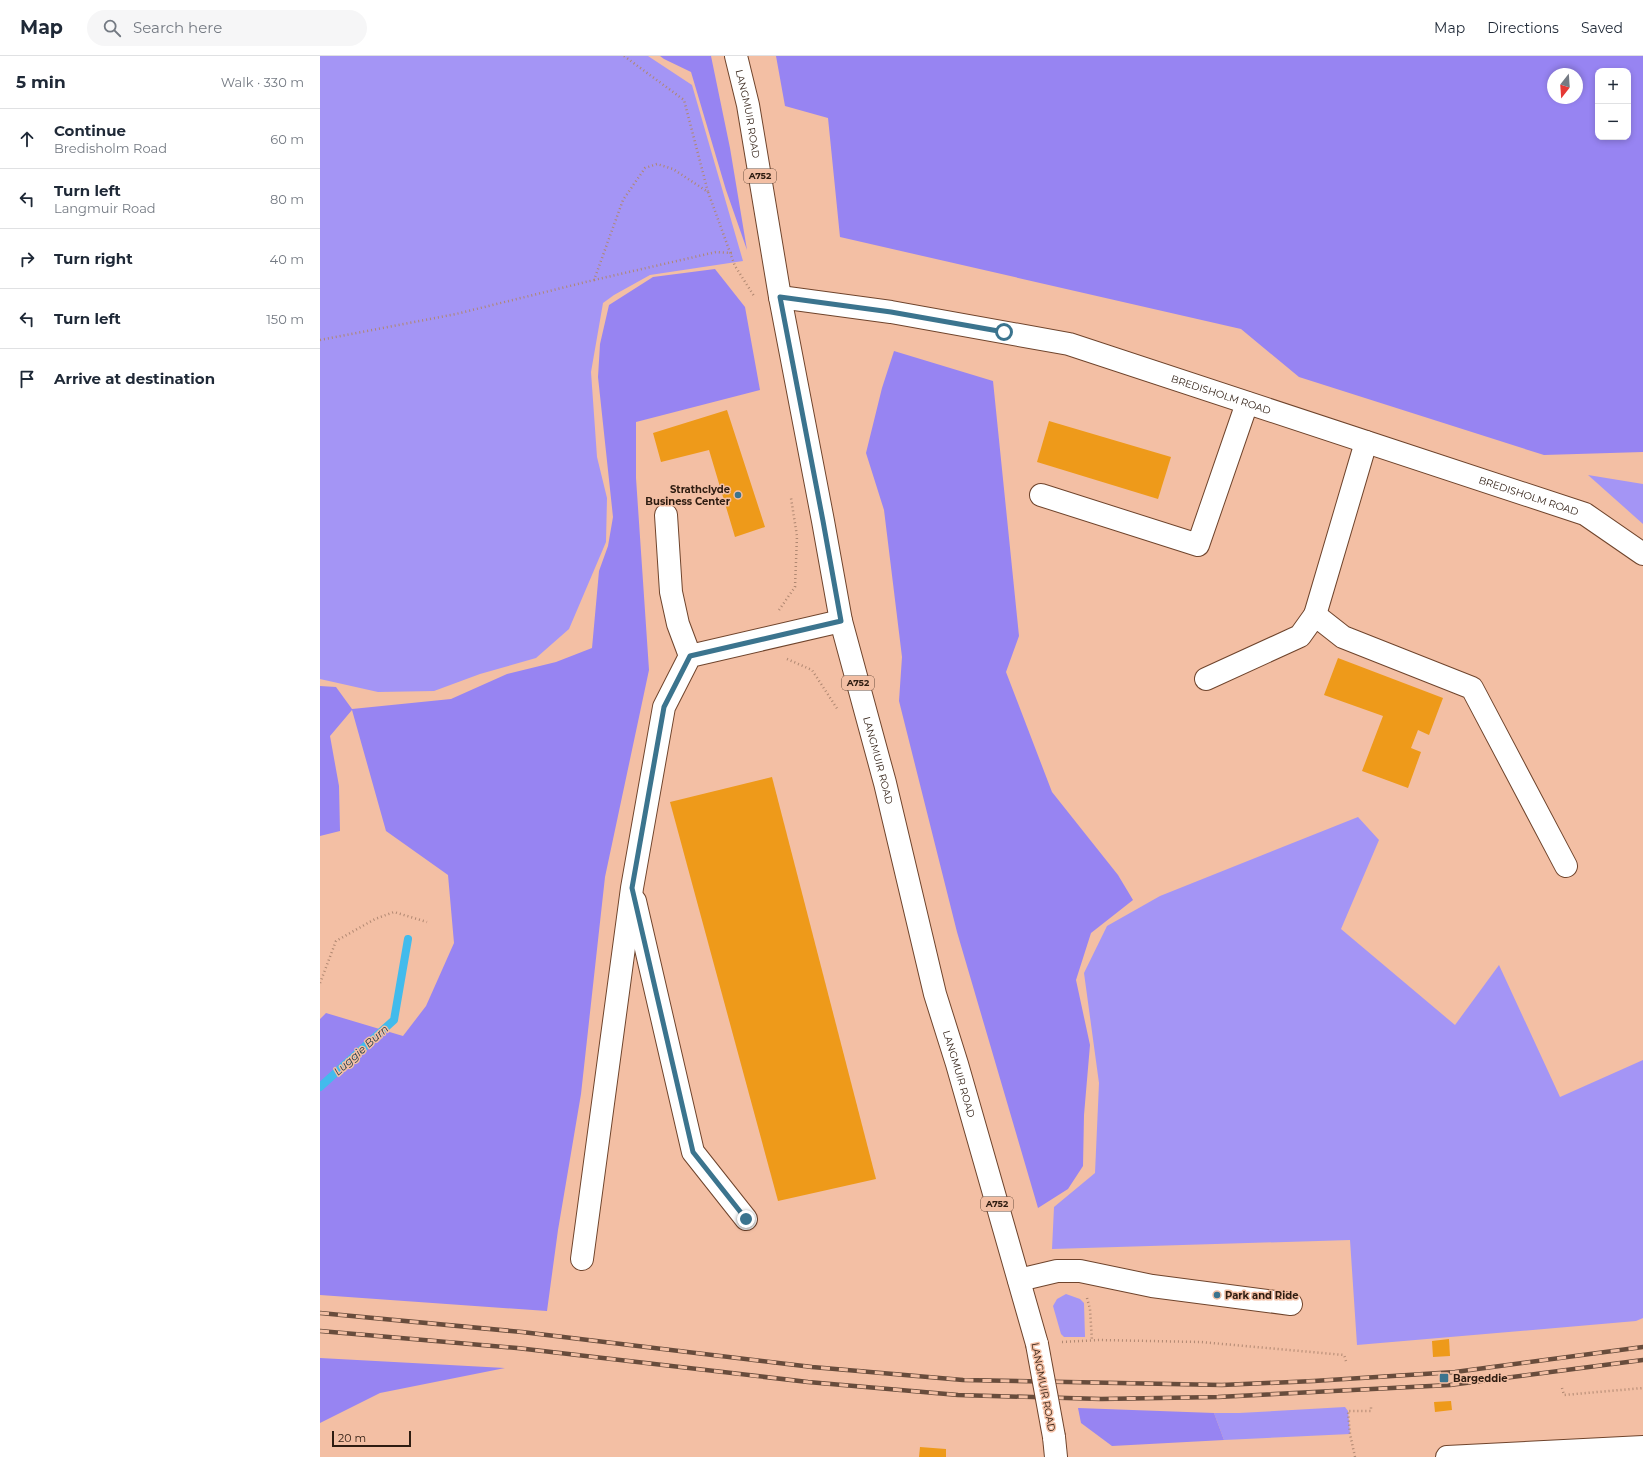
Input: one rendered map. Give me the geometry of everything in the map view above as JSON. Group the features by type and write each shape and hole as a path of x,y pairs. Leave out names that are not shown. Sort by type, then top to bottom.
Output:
{"main road":[{"name":"LANGMUIR ROAD","path":"736,56 748,105 780,297 841,621 885,783 935,994 957,1064 1036,1344 1055,1447"},
{"name":"BREDISHOLM ROAD","path":"780,297 891,312 1069,344 1585,514 1643,554"},
{"path":"1041,495 1198,545 1247,403"},
{"path":"1206,679 1300,636 1314,615 1366,442"},
{"path":"582,1259 632,888 664,707 690,656 678,624 671,592 666,515"},
{"path":"1314,615 1343,638 1472,688 1566,866"},
{"path":"690,656 841,621"},
{"path":"632,888 693,1152 746,1219"},
{"path":"1019,1280 1057,1272 1080,1271 1152,1286 1291,1304"},
{"path":"1447,1457 1643,1448"}],"path":[{"path":"624,56 684,100 708,192 732,253 735,266 754,298"},
{"path":"594,280 623,200 645,168 657,164 673,169 708,192"},
{"path":"320,340 456,314 716,252 732,253"},
{"path":"320,983 336,941 375,919 394,912 427,922"},
{"path":"1084,1296 1088,1299 1090,1309 1092,1341"},
{"path":"1063,1342 1201,1342 1344,1355 1346,1361"},
{"path":"1562,1388 1564,1395 1643,1388"},
{"path":"1355,1457 1350,1434 1348,1411 1371,1411 1371,1405"}],"shaded area":[{"path":"320,56 648,56 692,85 743,261 650,275 614,295 603,303 591,372 597,457 607,498 606,542 569,629 536,658 480,674 434,691 378,692 320,679"},
{"path":"660,56 711,56 730,148 747,250 726,190 691,72"},
{"path":"776,56 1643,56 1643,452 1544,455 1299,377 1241,329 840,237 828,118 785,106"},
{"path":"715,269 745,307 760,390 636,422 636,478 649,670 605,877 581,1094 558,1230 547,1311 320,1295 320,1019 326,1013 403,1036 426,1006 454,943 448,875 386,831 352,710 330,736 339,786 340,831 320,836 320,686 336,687 352,709 451,699 507,674 556,662 592,648 599,571 608,546 613,517 598,377 600,344 609,305 653,277"},
{"path":"894,351 993,381 1019,636 1006,672 1052,792 1118,875 1133,900 1091,933 1076,980 1090,1045 1084,1115 1083,1166 1068,1189 1038,1208 957,932 899,701 902,657 884,510 866,453 882,388"},
{"path":"1588,475 1643,484 1643,524"},
{"path":"1358,817 1379,840 1341,929 1455,1025 1499,965 1560,1097 1643,1060 1643,1318 1636,1321 1357,1345 1350,1240 1052,1249 1054,1207 1095,1173 1099,1083 1084,973 1107,926 1160,896"},
{"path":"1066,1294 1080,1299 1084,1303 1085,1337 1064,1337 1061,1334 1053,1306 1057,1299"},
{"path":"320,1358 505,1368 380,1393 320,1423"},
{"path":"1345,1407 1348,1411 1350,1434 1224,1440 1214,1413 1239,1413"},
{"path":"1078,1408 1214,1413 1224,1440 1112,1446 1081,1423"}],"building":[{"name":"Strathclyde Business Center","path":"727,410 765,527 735,537 709,450 661,462 653,433"},
{"path":"1049,421 1171,457 1158,499 1037,462"},
{"path":"1338,658 1443,698 1429,735 1418,730 1411,748 1421,752 1408,788 1362,771 1383,716 1324,695"},
{"path":"772,777 876,1179 778,1201 670,802"},
{"path":"1449,1339 1450,1356 1433,1357 1432,1341"},
{"path":"1451,1401 1452,1410 1435,1412 1434,1402"},
{"path":"920,1447 946,1449 946,1457 919,1457"}],"waterway":[{"name":"Luggie Burn","path":"320,1087 394,1020 408,939"}],"railway":[{"path":"320,1313 522,1332 812,1367 963,1380 1222,1385 1314,1381 1455,1372 1643,1347"},
{"path":"320,1331 517,1348 808,1382 958,1395 1101,1399 1218,1397 1450,1385 1643,1360"}],"place":[{"name":"Strathclyde Business Center","path":"738,495"},
{"name":"Park and Ride","path":"1217,1295"},
{"name":"Bargeddie","path":"1444,1378"}],"route":[{"path":"746,1219 693,1152 632,888 664,707 690,656 841,621 780,297 891,312 1004,332"}]}
